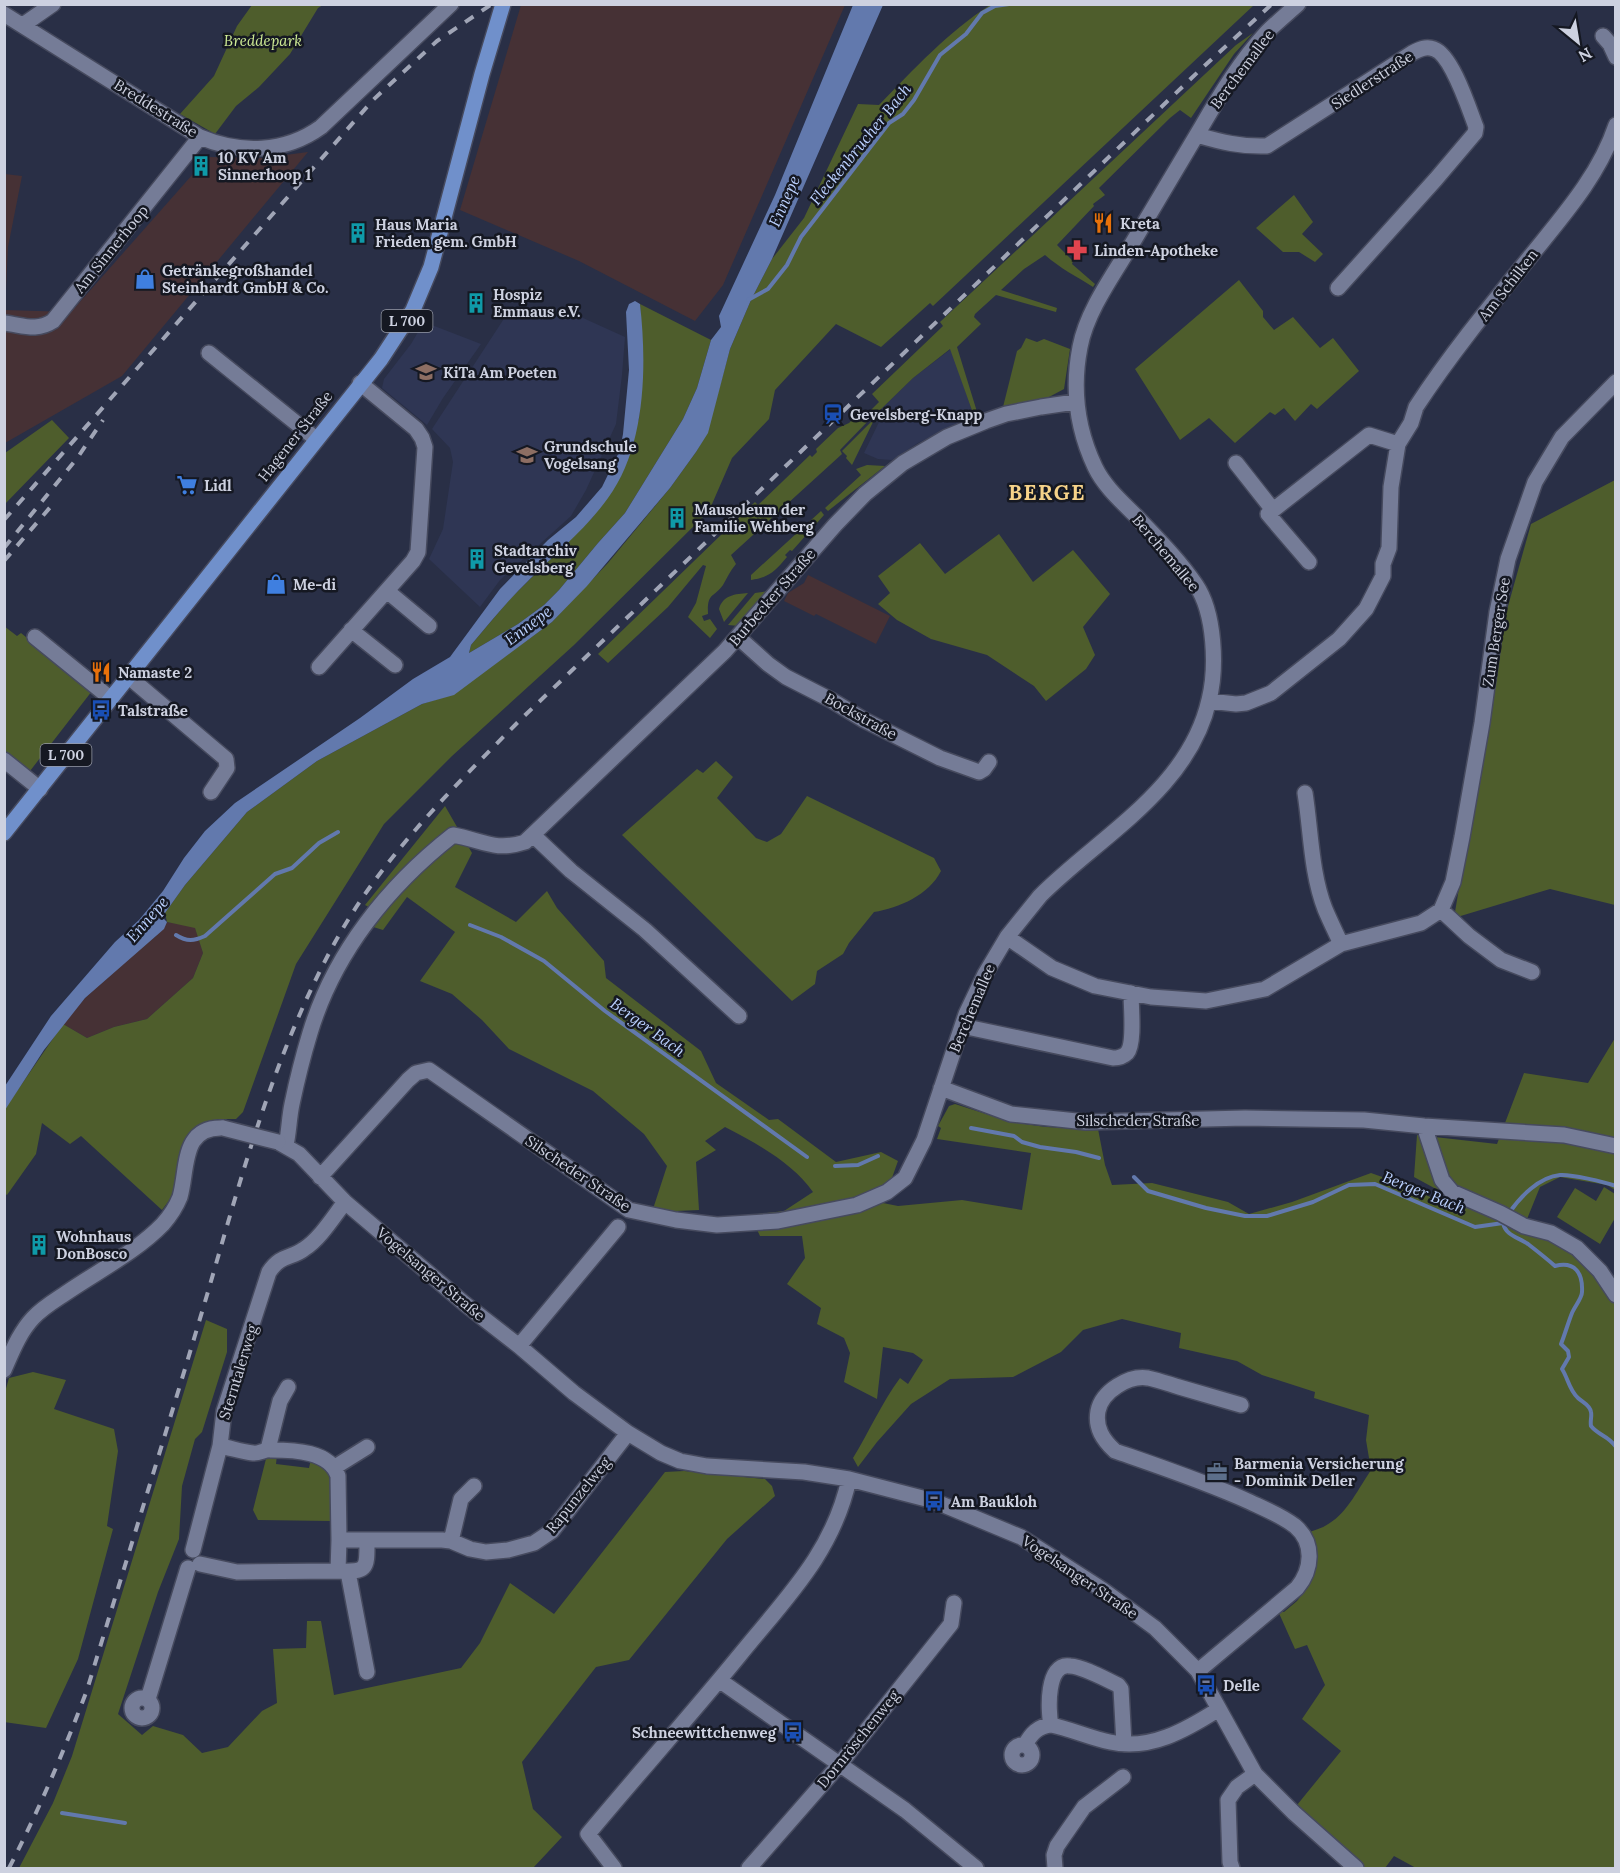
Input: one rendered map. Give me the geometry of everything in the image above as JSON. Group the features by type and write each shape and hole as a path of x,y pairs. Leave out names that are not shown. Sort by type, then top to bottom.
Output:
{"main road":[{"name":"Hagener Straße","path":"4,833 110,698 215,570 316,438 395,340 424,286 437,247 482,74 503,4"}],"street":[{"path":"23,25 53,4"},
{"name":"Breddestraße","path":"4,14 200,137 220,146 253,148 287,145 307,138 451,4"},
{"name":"Berchemallee","path":"941,1088 962,1026 985,974 1007,937 1055,881 1155,794 1190,750 1209,701 1212,683 1213,639 1203,600 1196,586 1162,544 1107,486 1096,470 1087,448 1075,402 1080,345 1088,322 1223,90 1265,34 1298,4"},
{"path":"1603,36 1616,57"},
{"name":"Siedlerstraße","path":"1197,135 1225,144 1248,147 1267,146 1424,47 1435,49 1443,54 1476,127 1475,133 1338,288"},
{"name":"Am Schilken","path":"1209,701 1246,703 1271,693 1339,639 1366,609 1383,576 1383,564 1389,548 1391,487 1398,444 1421,399 1486,311 1590,178 1610,143 1616,125"},
{"name":"Am Sinnerhoop","path":"4,323 33,328 53,321 200,137"},
{"path":"209,353 316,438"},
{"name":"Zum Berger See","path":"1441,910 1453,882 1462,837 1482,723 1497,612 1508,559 1535,482 1562,437 1616,382"},
{"path":"319,667 413,561 418,552 425,447 422,438 417,429 360,383"},
{"name":"Burbecker Straße","path":"282,1143 310,1032 334,970 362,926 428,854 453,835 474,838 497,847 525,842 739,638 835,525 865,495 912,457 947,437 1006,414 1041,406 1075,402"},
{"path":"1309,562 1268,514 1369,435 1398,444"},
{"path":"1236,463 1273,510"},
{"path":"387,591 429,626"},
{"path":"351,630 394,665"},
{"path":"35,637 110,698"},
{"name":"Bockstraße","path":"739,638 786,677 940,758 979,772 990,762"},
{"path":"129,677 226,759 227,768 211,792"},
{"path":"4,760 40,789"},
{"path":"1305,793 1313,858 1320,888 1325,908 1341,944"},
{"path":"533,835 571,871 645,930 739,1016"},
{"path":"1007,937 1052,968 1095,986 1151,997 1206,1000 1266,989 1341,944 1421,923 1441,910 1469,936 1501,960 1532,972"},
{"path":"962,1026 1113,1058 1122,1057 1131,1043 1131,993"},
{"name":"Silscheder Straße","path":"320,1177 408,1080 416,1073 429,1070 629,1210 717,1226 778,1221 857,1205 887,1192 905,1178 924,1140 941,1088 1011,1114 1086,1122 1245,1119 1364,1120 1564,1135 1616,1146"},
{"path":"1424,1126 1442,1180 1452,1192 1524,1226 1551,1233 1576,1248 1600,1271 1616,1295"},
{"name":"Vogelsanger Straße","path":"4,1370 18,1339 34,1317 138,1244 170,1216 179,1198 186,1161 198,1136 209,1128 223,1128 282,1143 303,1158 345,1202 465,1304 574,1393 628,1433 680,1461 707,1466 804,1472 849,1479 934,1501 1021,1537 1103,1590 1155,1628 1198,1671 1255,1774 1356,1869"},
{"name":"Sterntalerweg","path":"148,1699 194,1561 220,1446 224,1411 269,1272 286,1256 304,1250 328,1225 345,1202"},
{"path":"519,1346 618,1227"},
{"path":"1198,1671 1297,1588 1305,1578 1308,1568 1310,1557 1308,1547 1296,1527 1268,1511 1217,1487 1115,1451 1106,1443 1100,1432 1097,1419 1099,1405 1107,1394 1128,1380 1146,1378 1241,1405"},
{"path":"268,1449 280,1401 288,1387"},
{"name":"Rapunzelweg","path":"339,1540 451,1540 470,1549 486,1552 522,1547 545,1536 561,1519 628,1433"},
{"path":"220,1446 255,1454 268,1449 315,1455 327,1460 335,1467 338,1476 339,1540 343,1572 367,1672"},
{"path":"335,1467 367,1447"},
{"path":"614,1869 588,1834 803,1578 822,1550 843,1505 849,1479"},
{"path":"451,1540 461,1499 474,1486"},
{"path":"194,1561 237,1572 357,1572 364,1569 367,1563 367,1540"},
{"name":"Dornröschenweg","path":"749,1869 839,1765 951,1624 954,1603"},
{"path":"1051,1725 1048,1697 1054,1676 1063,1667 1072,1666 1118,1685 1121,1689 1124,1744"},
{"path":"719,1680 905,1810 976,1869"},
{"path":"1025,1745 1036,1730 1051,1725 1124,1744 1150,1743 1219,1709"},
{"path":"1232,1869 1228,1800 1237,1787 1255,1774"},
{"path":"1055,1869 1054,1855 1057,1846 1084,1807 1123,1777"}],"shaded area":[{"path":"521,5 845,5 723,285 695,321 579,261 460,210"},
{"path":"308,152 122,376 5,443 5,310 71,312 208,157 263,158"},
{"path":"5,174 22,176 8,247 5,310"},
{"name":"Grundschule Vogelsang","path":"509,311 526,311 562,317 572,313 625,337 622,375 616,424 586,490 571,516 500,580 480,607 429,559 443,529 453,462 450,448 432,429"},
{"name":"KiTa Am Poeten","path":"424,322 481,344 427,425 382,388 384,379 411,344"},
{"path":"951,349 974,416 918,443 892,460 878,459 864,453 880,420 875,415 913,378"},
{"path":"808,575 890,616 876,644 784,601 788,593 804,583"},
{"path":"167,922 195,927 203,953 193,978 147,1019 114,1027 87,1038 63,1024 85,998 155,937"}],"green space":[{"name":"Breddepark","path":"252,5 323,5 318,8 290,54 259,87 236,106 215,134 180,114 214,76 237,26"},
{"path":"990,5 1254,5 933,306 930,303 881,347 836,324 775,390 769,419 732,458 709,511 574,645 452,756 384,824 296,964 243,1112 236,1119 218,1119 202,1126 184,1142 173,1195 162,1210 81,1136 70,1144 42,1123 36,1154 7,1195 4,1193 4,1110 63,1024 87,1038 114,1027 147,1019 193,978 203,953 195,928 167,922 165,913 185,885 247,812 317,761 422,704 454,694 552,622 608,563 670,488 707,433 730,349 751,300 772,259 804,218 858,104 879,105 946,39"},
{"path":"1253,33 1234,54 1191,118 1180,110 1170,118 1099,188 1105,195 1093,204 1094,206 1057,245 1073,261 1072,264 1095,284 1093,287 1045,255 1024,269 1001,290 1057,308 1056,312 996,295 975,314 974,317 981,324 957,347 978,415 974,416 950,349 913,378 875,415 871,410 879,402 872,394 943,326 940,322 1236,45"},
{"path":"1294,195 1313,222 1302,234 1323,254 1315,262 1299,252 1283,252 1256,228"},
{"path":"1239,280 1263,311 1263,317 1274,330 1293,317 1320,348 1333,338 1359,371 1317,409 1311,404 1295,421 1284,408 1275,415 1270,412 1235,443 1209,418 1180,440 1135,369"},
{"path":"640,304 711,340 697,388 683,419 625,513 559,590 544,605 518,624 469,653 471,645 510,599 593,517 639,419 643,367"},
{"path":"1026,338 1037,342 1044,339 1070,349 1064,389 1049,397 1003,407 1017,351"},
{"path":"862,410 870,419 840,450 842,454 731,555 736,564 723,585 710,599 708,614 702,616 704,621 710,619 717,629 710,638 688,617 696,603 706,566 703,565 668,607 608,663 598,654 755,502 758,505 810,455 812,457 817,452 816,449 838,428 849,423"},
{"path":"52,420 69,438 5,504 5,453"},
{"path":"873,422 852,465 842,451"},
{"path":"867,465 885,466 828,511 825,508 861,475 856,469"},
{"path":"1615,480 1615,905 1550,889 1454,918 1503,624 1531,524"},
{"path":"821,511 824,515 792,551 790,550 785,555 787,557 772,573 751,580 751,575"},
{"path":"999,534 1033,582 1073,550 1110,594 1083,627 1095,655 1086,669 1046,701 1034,686 987,655 931,639 897,620 878,604 890,593 878,576 920,543 945,574"},
{"path":"769,591 739,626 728,625 755,593"},
{"path":"748,593 724,622 719,609 723,601 734,595"},
{"path":"4,626 17,636 21,633 92,691 30,771 5,753"},
{"path":"716,761 733,777 717,798 756,838 767,842 781,834 807,796 934,858 941,871 929,887 912,899 903,904 874,912 843,954 817,971 815,984 792,1001 622,835 697,769 703,773"},
{"path":"445,806 472,853 455,887 516,922 547,891 557,908 604,961 606,978 701,1051 716,1083 769,1120 778,1119 836,1162 881,1152 898,1161 883,1203 898,1206 962,1200 1022,1210 1031,1153 937,1139 941,1128 938,1126 949,1106 955,1104 1011,1122 1046,1127 1098,1129 1105,1165 1112,1185 1152,1183 1228,1202 1249,1214 1292,1202 1371,1173 1416,1189 1437,1201 1447,1195 1414,1177 1417,1135 1497,1144 1524,1073 1588,1083 1615,1038 1615,1190 1607,1185 1560,1177 1540,1187 1523,1229 1572,1249 1607,1286 1615,1305 1615,1868 1416,1868 1394,1856 1385,1868 1360,1868 1341,1853 1297,1805 1341,1751 1302,1719 1325,1685 1307,1645 1295,1649 1278,1611 1284,1612 1306,1589 1304,1533 1317,1530 1337,1518 1371,1470 1366,1440 1369,1415 1314,1398 1315,1392 1262,1375 1237,1361 1179,1348 1181,1333 1122,1319 1083,1330 1061,1352 1013,1377 950,1379 911,1404 858,1467 853,1458 887,1398 900,1378 908,1384 923,1360 913,1353 883,1347 877,1399 844,1382 850,1353 844,1338 817,1324 821,1308 787,1284 805,1258 802,1236 760,1236 750,1215 784,1211 813,1192 805,1182 785,1163 725,1127 705,1141 716,1150 696,1162 699,1210 652,1212 667,1166 644,1134 593,1091 509,1049 482,1020 452,994 420,981 455,932 407,897 383,930 370,926 380,913 365,905"},
{"path":"1604,1187 1615,1194 1615,1218 1600,1244 1557,1217 1575,1188 1596,1201"},
{"path":"206,1320 227,1329 227,1352 202,1432 195,1439 182,1486 179,1539 158,1592 118,1714 142,1735 153,1726 183,1735 202,1753 228,1747 262,1711 277,1703 273,1649 306,1648 307,1621 321,1621 334,1695 461,1668 480,1643 510,1583 554,1614 665,1472 684,1471 765,1479 772,1486 775,1496 727,1539 629,1660 596,1667 522,1762 533,1809 562,1837 533,1868 19,1868 53,1803 72,1756"},
{"path":"33,1372 66,1380 54,1409 114,1429 118,1451 107,1526 113,1529 78,1659 46,1728 4,1722 5,1392 9,1378"},
{"path":"267,1455 277,1455 276,1464 309,1468 311,1459 331,1472 333,1502 331,1503 331,1521 258,1520 253,1510"}],"water":[{"name":"Ennepe","path":"853,5 883,5 772,259 730,349 708,433 670,488 587,586 552,622 454,695 422,704 317,761 247,812 185,885 165,913 164,919 167,922 164,929 85,998 44,1050 5,1110 5,1086 51,1016 115,942 139,920 163,891 205,831 235,803 413,679 450,657 500,589 548,540 576,517 602,487 620,450 623,434 629,370 626,312 629,304 635,301 640,304 642,328 641,405 637,430 621,478 590,520 514,596 471,645 469,653 518,624 544,605 625,513 683,419 697,388 711,340 721,327 719,316 775,195"}],"waterway":[{"name":"Fleckenbrucher Bach","path":"748,300 768,289 787,265 801,237 889,123 903,114 914,100 940,55 966,34 982,13 995,6 1009,4"},
{"name":"Berger Bach","path":"176,935 190,940 205,936 275,874 292,868 319,843 338,832"},
{"name":"Berger Bach","path":"470,925 501,937 544,961 605,1011 807,1157"},
{"name":"Berger Bach","path":"971,1128 1014,1136 1022,1142 1040,1147 1099,1158"},
{"name":"Berger Bach","path":"835,1166 858,1165 878,1156"},
{"name":"Berger Bach","path":"1509,1213 1531,1189 1552,1177 1572,1176 1616,1186"},
{"name":"Berger Bach","path":"1134,1177 1148,1191 1206,1208 1245,1216 1267,1216 1313,1202 1349,1185 1375,1184 1475,1227 1503,1223 1510,1234 1528,1244 1555,1266 1568,1265 1579,1274 1582,1294 1572,1313 1561,1344 1568,1351 1569,1357 1562,1369 1573,1391 1588,1406 1591,1426 1616,1447"},
{"path":"62,1813 125,1823"}],"railway":[{"path":"4,520 373,100 437,41 492,4"},
{"path":"9,1868 51,1780 87,1690 246,1161 276,1073 312,986 334,944 373,882 419,826 520,720 1200,70 1272,4"},
{"path":"4,548 78,457 103,420"},
{"path":"4,561 53,504"}],"place":[{"name":"10 KV Am Sinnerhoop 1","path":"201,166"},
{"name":"Kreta","path":"1103,223"},
{"name":"Haus Maria Frieden gem. GmbH","path":"358,233"},
{"name":"Linden-Apotheke","path":"1077,250"},
{"name":"Getränkegroßhandel Steinhardt GmbH & Co.","path":"145,279"},
{"name":"Hospiz Emmaus e.V.","path":"476,303"},
{"name":"KiTa Am Poeten","path":"426,372"},
{"name":"Gevelsberg-Knapp","path":"833,414"},
{"name":"Grundschule Vogelsang","path":"527,455"},
{"name":"Lidl","path":"187,485"},
{"name":"Mausoleum der Familie Wehberg","path":"677,518"},
{"name":"Stadtarchiv Gevelsberg","path":"477,559"},
{"name":"Me-di","path":"276,584"},
{"name":"Namaste 2","path":"101,672"},
{"name":"Talstraße","path":"101,710"},
{"name":"Wohnhaus DonBosco","path":"39,1245"},
{"name":"Barmenia Versicherung - Dominik Deller","path":"1217,1472"},
{"name":"Am Baukloh","path":"934,1501"},
{"name":"Delle","path":"1206,1685"},
{"name":"Schneewittchenweg","path":"793,1732"}],"district":[{"name":"BERGE","path":"1047,492"}]}
